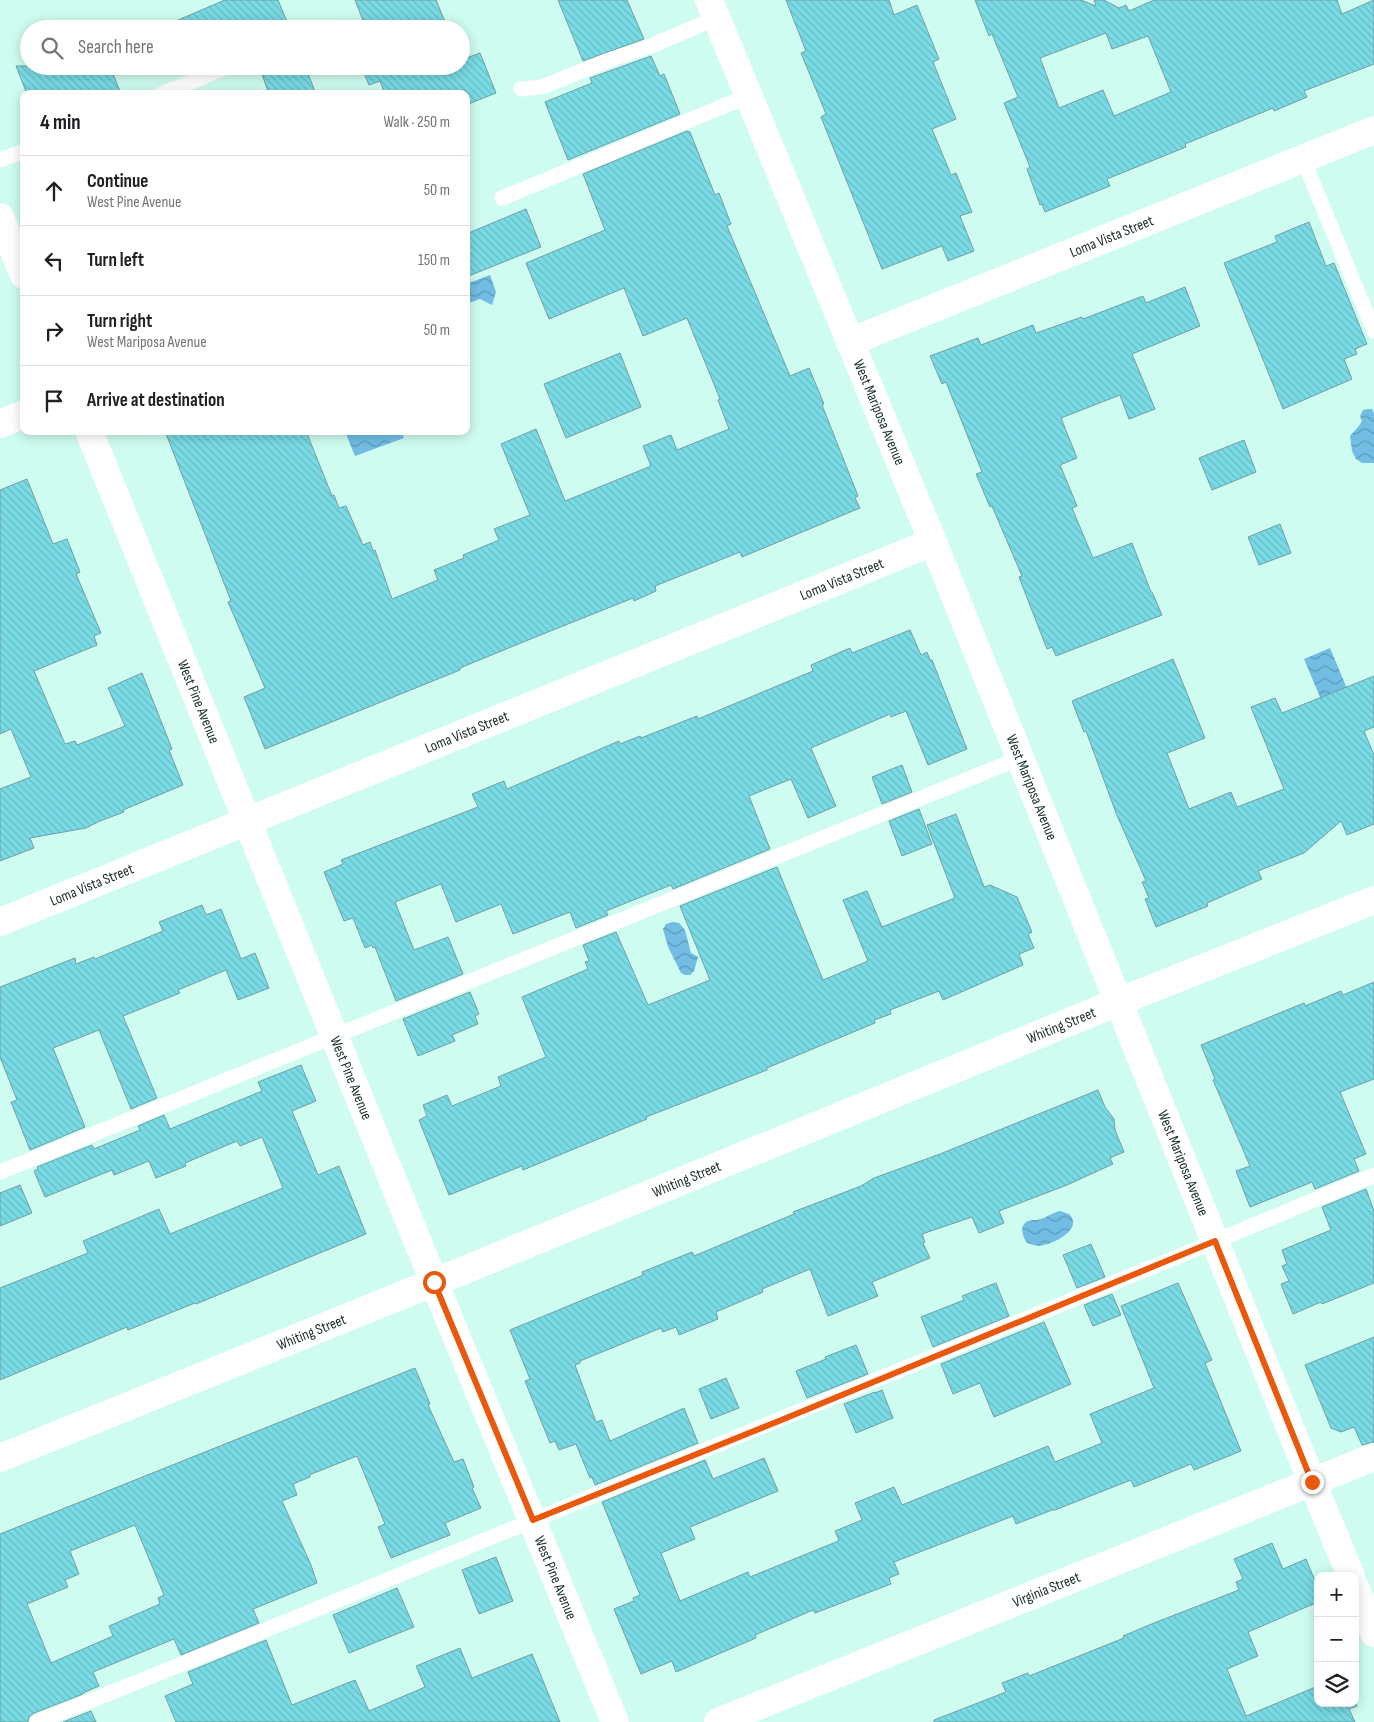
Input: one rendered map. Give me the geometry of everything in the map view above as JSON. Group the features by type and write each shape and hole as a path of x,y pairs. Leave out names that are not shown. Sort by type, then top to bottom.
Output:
{"street":[{"name":"West Mariposa Avenue","path":"712,9 933,542 1349,1572"},
{"name":"Loma Vista Street","path":"850,342 1374,130"},
{"path":"0,217 20,264"},
{"path":"0,424 20,416"},
{"name":"West Pine Avenue","path":"91,435 434,1282 615,1722"},
{"name":"Loma Vista Street","path":"0,922 933,542"},
{"name":"Whiting Street","path":"0,1458 1118,1002 1374,900"},
{"name":"Virginia Street","path":"718,1722 1374,1457"},
{"path":"1359,1597 1374,1633"}],"lane":[{"path":"521,89 542,87 609,60 651,46 712,9"},
{"path":"172,90 207,75"},
{"path":"502,198 748,96"},
{"path":"0,160 20,152"},
{"path":"1303,159 1374,331"},
{"path":"0,1172 1020,758"},
{"path":"37,1722 174,1669 1374,1175"}],"water":[{"path":"490,275 496,292 492,305 480,299 470,303 470,282"},
{"path":"1372,409 1374,413 1374,463 1362,463 1356,459 1352,451 1350,436 1362,421 1360,416 1363,410"},
{"path":"346,435 403,435 404,438 355,456"},
{"path":"1330,648 1351,698 1325,709 1304,659"},
{"path":"679,923 685,930 691,953 698,957 694,971 690,975 681,973 668,947 663,929 666,924"},
{"path":"1060,1211 1069,1214 1073,1220 1073,1226 1064,1236 1050,1243 1038,1246 1027,1243 1022,1231 1025,1223"}],"building":[{"path":"225,0 278,0 286,20 178,20"},
{"path":"355,0 436,0 444,20 363,20"},
{"path":"558,0 627,0 644,39 583,61"},
{"path":"786,0 889,0 894,15 917,5 939,59 933,62 956,119 932,129 951,175 956,173 972,212 960,216 974,251 948,261 942,246 882,269 821,117 826,114 801,53 806,51"},
{"path":"975,0 1081,0 1096,6 1094,0 1104,0 1119,8 1126,5 1129,11 1154,0 1337,0 1342,14 1374,0 1374,64 1304,91 1307,97 1274,111 1273,108 1185,144 1186,147 1107,179 1110,186 1045,212 1042,204 1040,205 1027,169 1030,167 1004,103 1018,97 992,34 989,36","holes":["1106,33 1112,49 1148,36 1171,92 1114,116 1103,90 1059,108 1040,58"]},
{"path":"480,53 496,93 470,103 470,90 383,90 380,81 369,85 365,75 470,75 470,57"},
{"path":"651,56 660,76 664,74 680,114 568,160 545,102 592,83 590,78"},
{"path":"16,66 20,66 20,75 114,75 119,90 25,90"},
{"path":"262,75 309,75 314,90 268,90"},
{"path":"687,131 690,132 715,195 719,193 731,224 727,226 790,376 809,368 858,496 855,498 860,508 742,557 740,552 655,586 656,591 634,601 633,598 538,636 460,668 460,670 265,749 244,697 265,688 228,602 231,601 167,435 308,435 332,496 334,495 339,508 346,506 363,545 370,542 373,551 375,550 392,599 438,580 434,570 464,558 463,555 499,540 494,529 530,515 501,444 536,429 565,501 651,466 643,446 671,435 677,450 729,429 718,400 720,399 687,318 643,336 624,288 549,319 526,263 605,230 583,174"},
{"path":"526,209 541,247 470,275 470,232"},
{"path":"1309,222 1326,266 1334,263 1367,344 1355,349 1357,354 1344,359 1352,379 1283,409 1224,263 1277,242 1275,236"},
{"path":"1185,287 1200,326 1132,354 1155,409 1129,419 1120,395 1061,418 1077,458 1060,465 1077,506 1072,508 1093,558 1132,543 1162,615 1056,656 1052,647 1047,649 1019,577 1022,576 976,474 982,472 946,382 942,384 930,356 978,338 981,345 1033,325 1036,333 1082,317 1083,319 1143,296 1146,303"},
{"path":"620,353 641,407 566,438 544,384"},
{"path":"1244,440 1256,472 1212,490 1199,458"},
{"path":"27,479 53,544 67,539 80,572 76,574 101,633 94,636 97,645 34,671 65,744 75,741 77,745 125,726 108,688 142,673 172,749 169,750 183,785 86,828 30,838 34,848 0,861 0,789 31,777 11,729 0,734 0,490"},
{"path":"1280,524 1291,553 1259,565 1248,537"},
{"path":"910,630 921,655 927,652 930,660 932,660 967,749 928,765 906,711 891,717 890,714 811,748 836,806 808,818 791,779 749,796 770,849 673,889 671,885 606,911 608,915 576,928 570,912 513,934 501,904 456,922 441,884 395,902 414,950 448,937 463,974 396,1001 375,947 373,948 372,945 365,948 353,918 344,921 324,872 343,864 341,860 478,807 472,794 504,781 507,789 619,741 620,744 640,736 641,738 697,716 698,719 813,671 811,665 850,648 852,653"},
{"path":"1173,659 1205,738 1167,753 1189,809 1231,792 1237,807 1284,789 1251,707 1275,698 1282,713 1374,676 1374,727 1364,731 1374,755 1374,824 1347,835 1341,821 1304,853 1258,871 1262,879 1207,903 1208,906 1156,927 1145,899 1149,898 1142,882 1146,881 1116,813 1086,731 1084,732 1072,701"},
{"path":"902,765 912,792 882,804 872,777"},
{"path":"919,809 932,844 902,856 889,821"},
{"path":"956,814 984,887 990,885 1017,897 1032,932 1028,934 1034,948 1019,954 1023,965 943,1000 939,991 890,1010 891,1014 874,1020 875,1023 767,1068 767,1070 646,1117 647,1119 523,1170 522,1166 449,1195 419,1120 427,1116 423,1105 447,1095 452,1106 501,1086 498,1077 546,1057 522,997 588,969 585,962 589,961 583,945 616,932 648,1005 710,980 680,906 777,867 823,980 868,961 843,900 867,891 882,927 955,898 927,825"},
{"path":"202,905 206,915 221,909 241,959 255,953 269,988 238,1000 226,970 178,990 180,993 123,1016 157,1098 131,1109 99,1030 53,1048 85,1127 30,1150 11,1102 17,1100 0,1057 0,987 75,958 76,964 94,957 95,959 163,931 159,922"},
{"path":"1374,982 1374,1079 1340,1092 1366,1154 1354,1159 1359,1171 1315,1189 1312,1182 1250,1207 1236,1171 1250,1166 1213,1080 1215,1079 1201,1045 1304,1003 1305,1006 1341,991 1343,995"},
{"path":"470,992 479,1014 475,1016 478,1024 452,1035 455,1041 418,1056 403,1019"},
{"path":"301,1065 316,1101 292,1111 318,1175 339,1166 366,1234 196,1304 128,1330 127,1327 0,1380 0,1288 88,1253 83,1241 159,1209 170,1234 283,1188 262,1137 240,1146 237,1141 185,1163 186,1166 156,1178 149,1161 114,1175 112,1170 45,1197 34,1171 38,1169 37,1167 92,1145 94,1149 140,1130 138,1126 164,1115 170,1129 262,1091 258,1082"},
{"path":"1098,1090 1105,1107 1114,1119 1115,1130 1124,1152 1110,1158 1113,1164 1067,1185 999,1211 1004,1223 979,1233 972,1217 922,1234 925,1242 923,1243 930,1258 872,1282 878,1296 828,1316 810,1269 762,1289 763,1292 716,1312 718,1319 679,1335 676,1327 663,1332 661,1328 580,1361 580,1363 575,1365 596,1422 602,1420 610,1441 684,1408 698,1443 595,1485 592,1477 590,1478 576,1444 559,1450 555,1441 550,1443 525,1381 530,1379 510,1330 643,1275 642,1272 692,1252 694,1256 794,1214 793,1212 861,1186 874,1178 940,1154"},
{"path":"20,1185 32,1213 0,1226 0,1193"},
{"path":"1366,1189 1374,1211 1374,1283 1293,1314 1281,1284 1289,1281 1282,1266 1287,1264 1282,1250 1331,1230 1322,1207"},
{"path":"1091,1244 1105,1277 1077,1288 1063,1255"},
{"path":"996,1283 1009,1316 933,1347 921,1317 964,1300 962,1296"},
{"path":"1178,1283 1212,1360 1205,1363 1241,1451 1194,1470 1191,1464 1134,1487 1131,1480 1016,1524 1013,1516 894,1562 899,1574 889,1578 891,1584 815,1613 813,1610 755,1635 756,1638 676,1672 672,1661 641,1674 614,1609 634,1601 633,1598 640,1595 602,1502 705,1460 713,1479 764,1458 778,1491 690,1527 695,1539 661,1553 680,1601 748,1572 750,1577 836,1542 839,1540 835,1531 862,1520 855,1503 894,1487 902,1505 1048,1446 1055,1462 1102,1443 1090,1414 1154,1388 1121,1306"},
{"path":"1112,1294 1121,1315 1093,1326 1084,1305"},
{"path":"1044,1322 1071,1384 994,1417 980,1383 953,1394 941,1364"},
{"path":"1374,1337 1374,1442 1362,1445 1354,1427 1341,1432 1331,1428 1305,1365"},
{"path":"856,1345 868,1374 807,1398 796,1371"},
{"path":"415,1368 430,1404 428,1405 454,1462 463,1459 474,1487 472,1488 481,1508 445,1523 450,1535 391,1558 378,1527 385,1524 357,1456 309,1475 310,1477 293,1484 297,1495 282,1501 311,1565 317,1583 253,1609 259,1623 181,1655 174,1639 93,1672 99,1686 34,1713 29,1717 28,1722 0,1722 0,1534","holes":["135,1525 164,1595 158,1598 160,1604 109,1626 113,1636 51,1663 27,1604 68,1587 65,1580 79,1574 70,1551"]},
{"path":"726,1378 739,1408 711,1419 699,1389"},
{"path":"882,1390 893,1418 856,1433 844,1404"},
{"path":"1272,1543 1283,1569 1306,1559 1314,1578 1314,1604 1248,1632 1258,1656 1227,1669 1246,1716 1314,1688 1314,1707 1354,1707 1349,1709 1355,1722 934,1722 934,1720 1006,1692 1002,1683 1028,1673 1029,1676 1124,1638 1123,1636 1154,1623 1239,1590 1236,1582 1243,1579 1234,1559"},
{"path":"496,1557 513,1601 479,1614 462,1570"},
{"path":"397,1588 414,1627 349,1653 333,1615"},
{"path":"266,1640 292,1705 355,1680 369,1711 425,1687 416,1666 460,1648 472,1678 532,1654 560,1722 176,1722 165,1696 193,1684 188,1672"},
{"path":"91,1711 96,1722 63,1722"}],"route":[{"path":"434,1282 533,1520 779,1421 1215,1241 1312,1482"}]}
